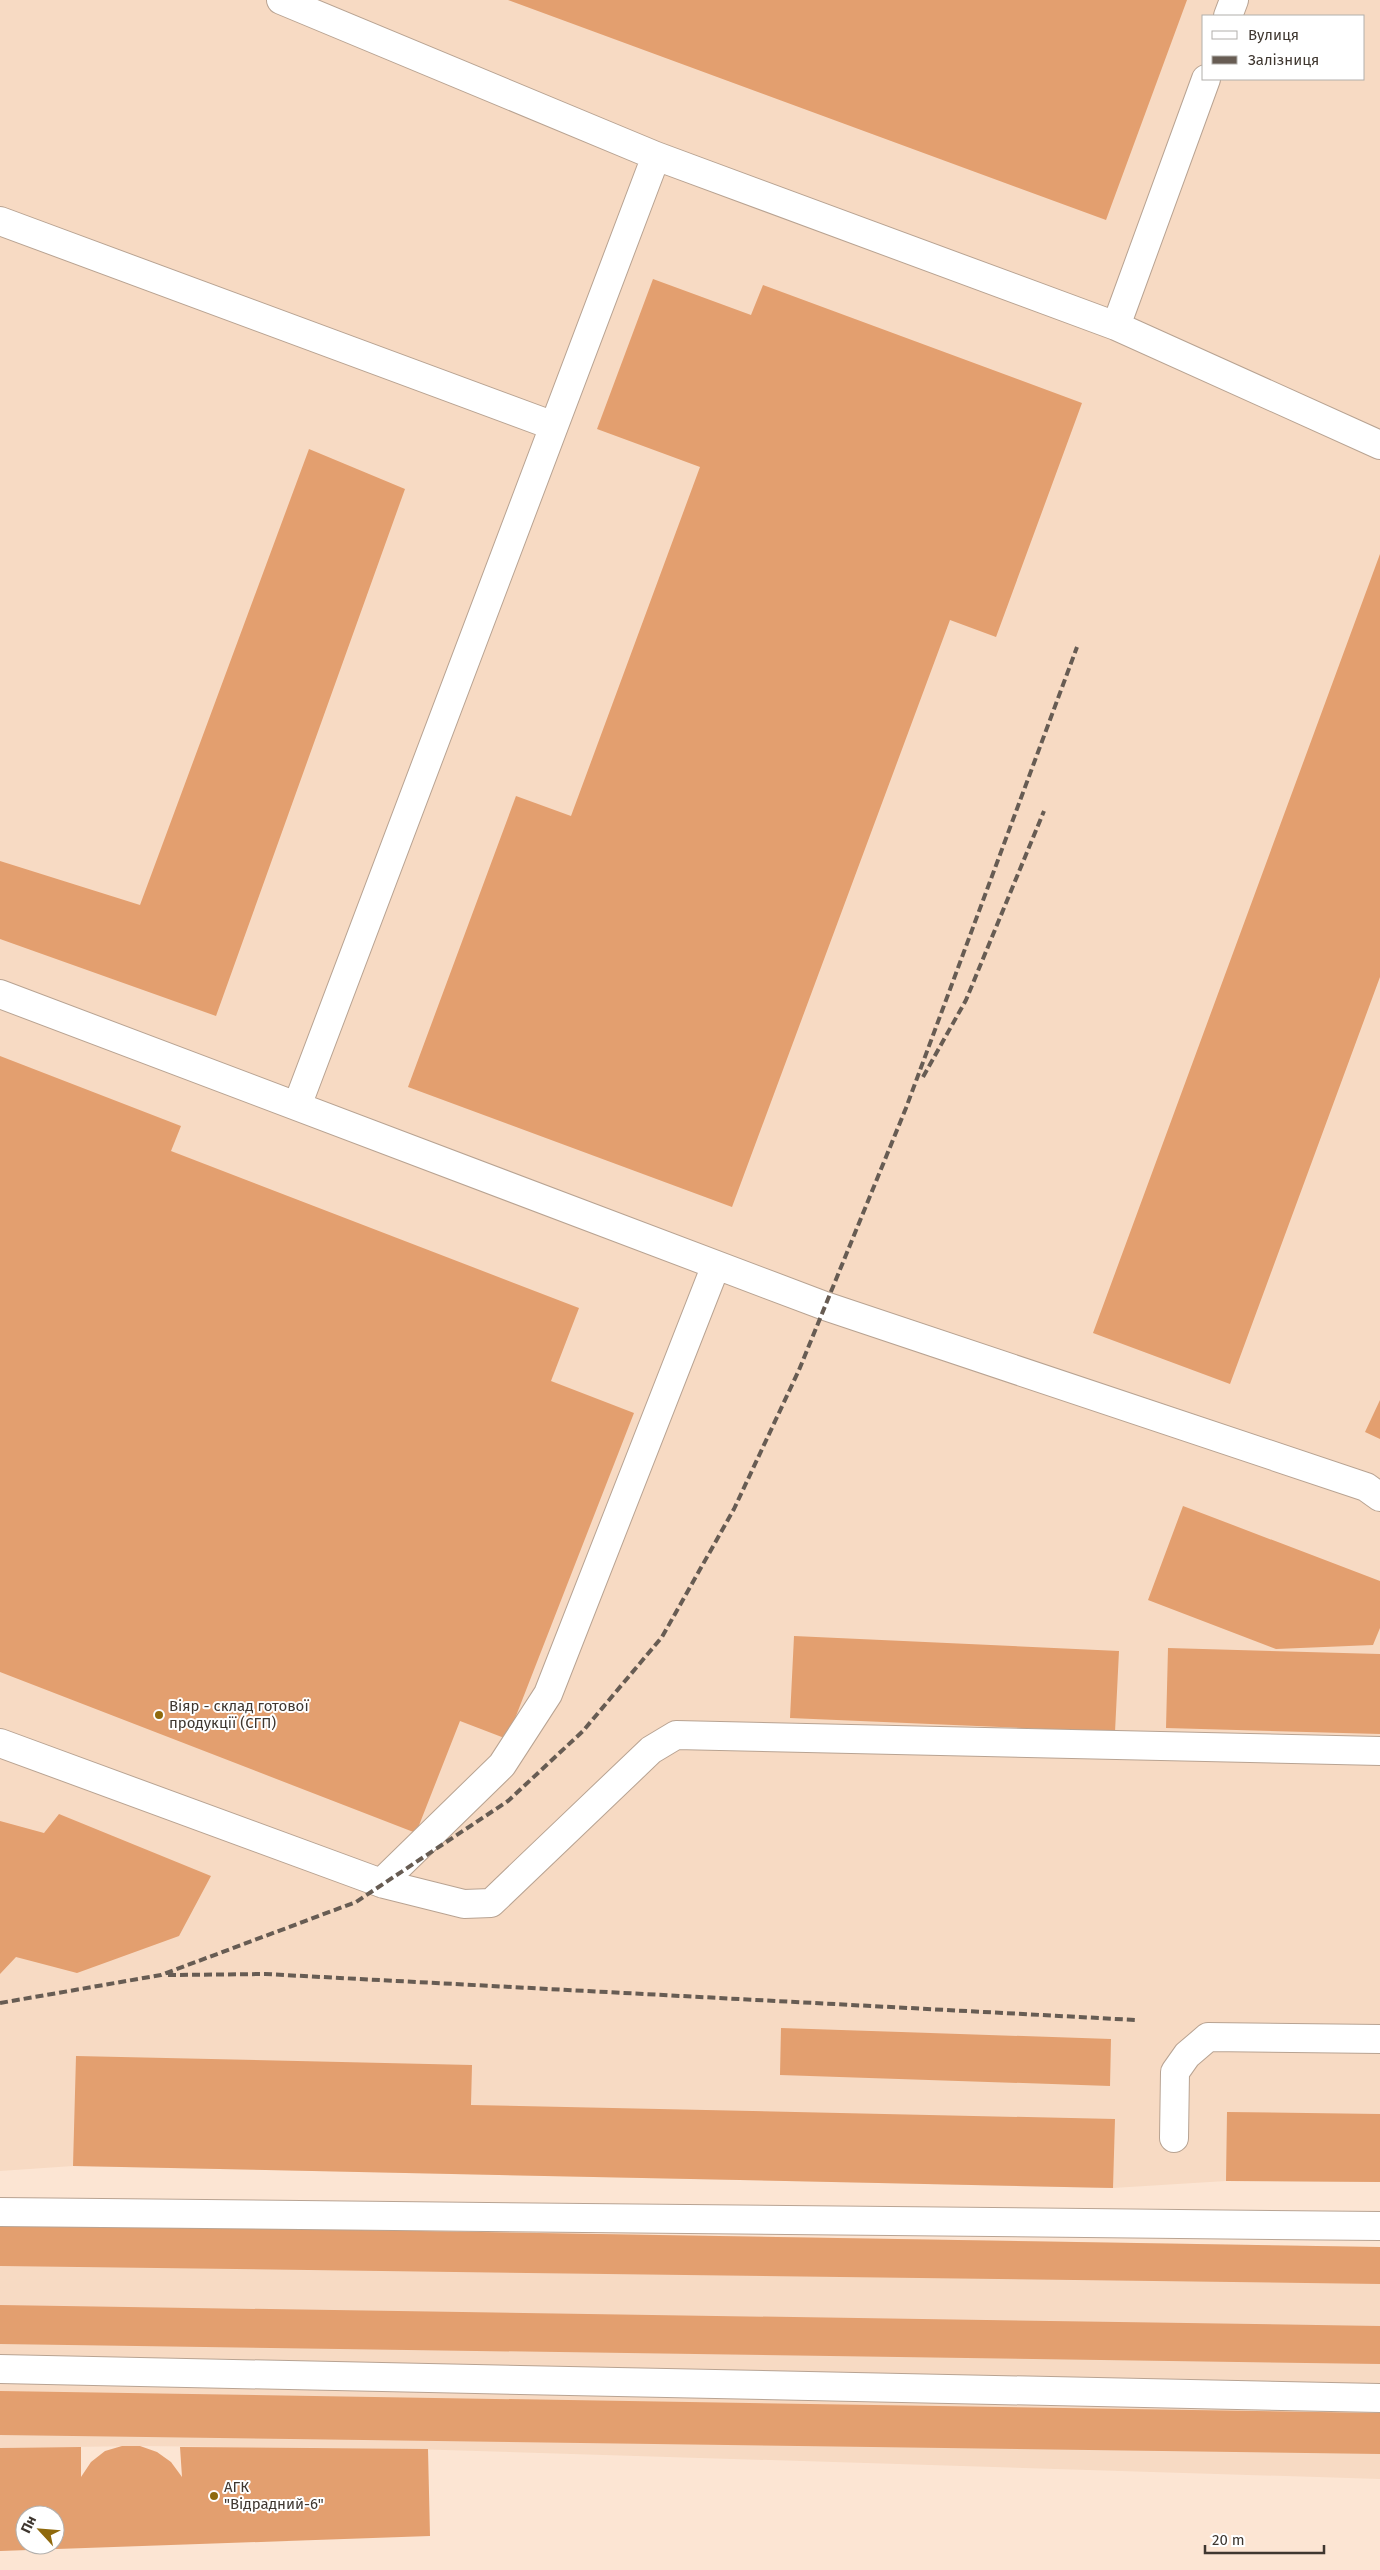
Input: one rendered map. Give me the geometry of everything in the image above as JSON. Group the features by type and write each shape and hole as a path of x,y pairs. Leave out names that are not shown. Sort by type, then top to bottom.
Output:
{"lane":[{"path":"281,0 656,156 1116,326 1380,445"},
{"path":"1228,15 1234,0"},
{"path":"1116,326 1206,80"},
{"path":"297,1106 656,156"},
{"path":"0,221 554,426"},
{"path":"0,994 825,1306 1366,1487 1380,1496"},
{"path":"381,1882 502,1765 548,1694 716,1265"},
{"path":"0,1744 381,1882 464,1904 491,1903 651,1750 676,1735 1380,1751"},
{"path":"1174,2138 1175,2072 1187,2055 1208,2037 1380,2040"},
{"path":"0,2212 1380,2226"},
{"path":"0,2369 1380,2398"}],"shaded area":[{"path":"0,0 1380,0 1380,2182 1226,2181 1113,2188 73,2166 0,2171"},
{"path":"0,2224 1380,2247 1380,2479 411,2449 140,2446 0,2448"}],"building":[{"path":"508,0 1187,0 1106,220"},
{"path":"653,279 751,315 763,285 1082,403 996,637 950,620 732,1207 408,1087 516,796 571,816 700,467 597,429"},
{"path":"309,449 405,489 216,1016 0,939 0,861 140,905"},
{"path":"1380,554 1380,977 1230,1384 1093,1333"},
{"path":"0,1056 181,1126 171,1151 579,1308 551,1381 634,1413 507,1739 460,1721 416,1833 0,1672"},
{"path":"1380,1400 1380,1439 1365,1432"},
{"path":"1183,1506 1380,1581 1380,1628 1373,1645 1276,1649 1148,1600"},
{"path":"794,1636 1119,1651 1115,1732 790,1718"},
{"path":"1168,1648 1380,1654 1380,1734 1166,1728"},
{"path":"59,1814 211,1876 179,1936 77,1973 16,1957 0,1974 0,1821 44,1833"},
{"path":"781,2028 1111,2039 1110,2086 780,2075"},
{"path":"76,2056 472,2065 471,2105 1115,2119 1113,2188 73,2166"},
{"path":"1227,2112 1380,2114 1380,2182 1226,2181"},
{"path":"0,2224 1380,2247 1380,2284 0,2266"},
{"path":"0,2305 1380,2326 1380,2364 0,2344"},
{"path":"0,2391 1380,2413 1380,2454 0,2435"},
{"name":"АГК \"Відрадний-6\"","path":"122,2446 140,2446 157,2452 171,2462 182,2477 180,2447 428,2449 430,2536 65,2549 65,2505 15,2505 15,2550 0,2551 0,2448 81,2447 81,2477 91,2462 105,2451"}],"railway":[{"path":"0,2003 161,1975 356,1902 508,1801 583,1731 662,1637 734,1509 799,1370 906,1108 1077,647"},
{"path":"923,1077 966,1000 1044,811"},
{"path":"168,1975 265,1974 1136,2020"}],"place":[{"name":"Віяр - склад готової продукції (СГП)","path":"159,1715"},
{"name":"АГК \"Відрадний-6\"","path":"214,2496"}]}
